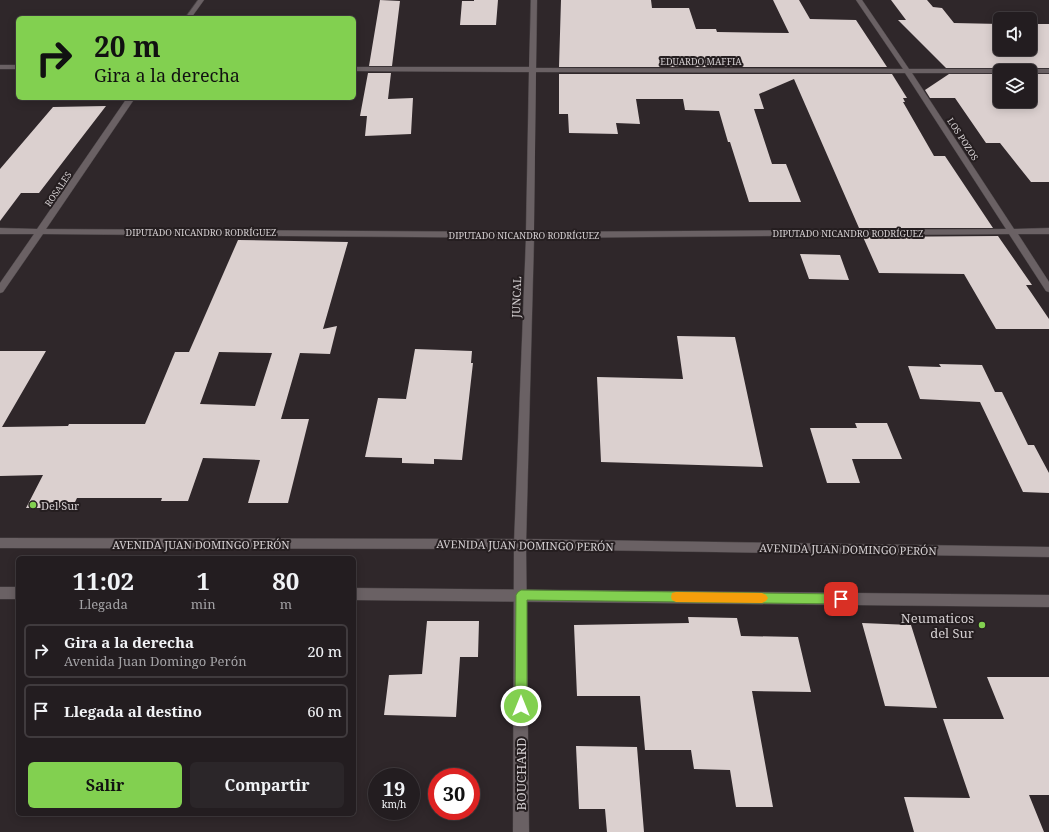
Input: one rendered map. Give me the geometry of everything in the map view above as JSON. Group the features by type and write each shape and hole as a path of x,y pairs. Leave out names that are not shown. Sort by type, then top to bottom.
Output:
{"street":[{"path":"189,16 201,0"},
{"name":"JUNCAL","path":"521,595 520,544 530,235 534,0"},
{"name":"LOS POZOS","path":"859,0 907,70 1049,289"},
{"path":"0,67 16,67"},
{"name":"EDUARDO MAFFIA","path":"356,69 1049,71"},
{"name":"ROSALES","path":"0,290 42,231 130,100"},
{"name":"DIPUTADO NICANDRO RODRÍGUEZ","path":"0,231 530,235 1011,231 1049,232"},
{"name":"AVENIDA JUAN DOMINGO PERÓN","path":"0,543 520,544 1049,552"},
{"path":"0,593 16,593"},
{"path":"356,594 1049,601"},
{"name":"BOUCHARD","path":"520,832 521,595"}],"building":[{"path":"380,0 400,1 392,66 369,66"},
{"path":"498,0 496,25 460,25 462,1"},
{"path":"561,0 651,0 652,8 689,8 696,29 716,29 717,32 789,33 773,0 799,0 810,19 856,20 887,67 559,67"},
{"path":"891,0 927,0 933,7 942,8 954,23 993,24 993,56 1037,56 1037,24 1049,24 1049,68 1037,68 1037,64 993,64 993,68 946,68 898,20 906,20"},
{"path":"368,73 391,73 388,99 413,98 411,134 365,136 367,116 360,116"},
{"path":"559,74 892,74 907,98 903,98 905,102 903,102 934,156 945,156 993,228 859,228 794,79 759,94 764,109 754,109 772,164 786,164 801,202 749,202 719,111 685,110 683,99 636,99 640,124 616,123 618,134 569,133 568,114 559,114"},
{"path":"949,74 993,74 993,108 1037,108 1037,74 1049,74 1049,182 1031,182 1000,143 986,143 955,98 930,98 925,90"},
{"path":"106,106 39,193 21,193 0,221 0,169 53,107"},
{"path":"998,236 1032,285 1026,285 1049,319 1049,329 996,329 964,274 879,273 863,237"},
{"path":"238,240 348,242 323,329 337,326 330,354 300,353 281,419 309,419 288,503 248,503 260,460 203,458 188,501 161,501 162,498 77,498 72,508 26,508 43,475 0,476 0,351 46,351 2,427 68,426 69,424 145,424 175,352 189,352","holes":["219,352 272,353 255,406 200,404"]},
{"path":"800,254 840,255 849,280 809,279"},
{"path":"677,336 735,337 763,467 601,462 597,377 683,379"},
{"path":"415,349 472,351 471,363 473,363 462,460 434,459 434,464 402,463 402,458 365,457 378,398 406,399"},
{"path":"939,364 982,365 995,392 1002,392 1028,445 1034,445 1049,473 1049,493 1023,492 980,402 920,399 908,366 941,367"},
{"path":"855,423 887,423 902,459 852,459 860,483 827,483 810,428 857,428"},
{"path":"688,617 737,618 741,636 798,637 811,692 752,691 773,807 736,807 730,770 694,769 691,750 645,750 640,696 577,696 574,625 689,623"},
{"path":"427,621 479,621 478,657 460,657 456,717 384,715 389,675 422,674"},
{"path":"862,623 911,625 937,708 885,706"},
{"path":"987,677 1049,677 1049,795 1029,795 1044,832 914,832 904,797 970,798 943,719 1004,719"},
{"path":"576,746 637,747 644,832 607,832 605,809 579,809"}],"slow traffic":[{"path":"676,597 762,598"}],"place":[{"name":"Del Sur","path":"33,505"},
{"name":"Neumaticos del Sur","path":"982,625"}],"route":[{"path":"521,706 521,595 841,599"}]}
